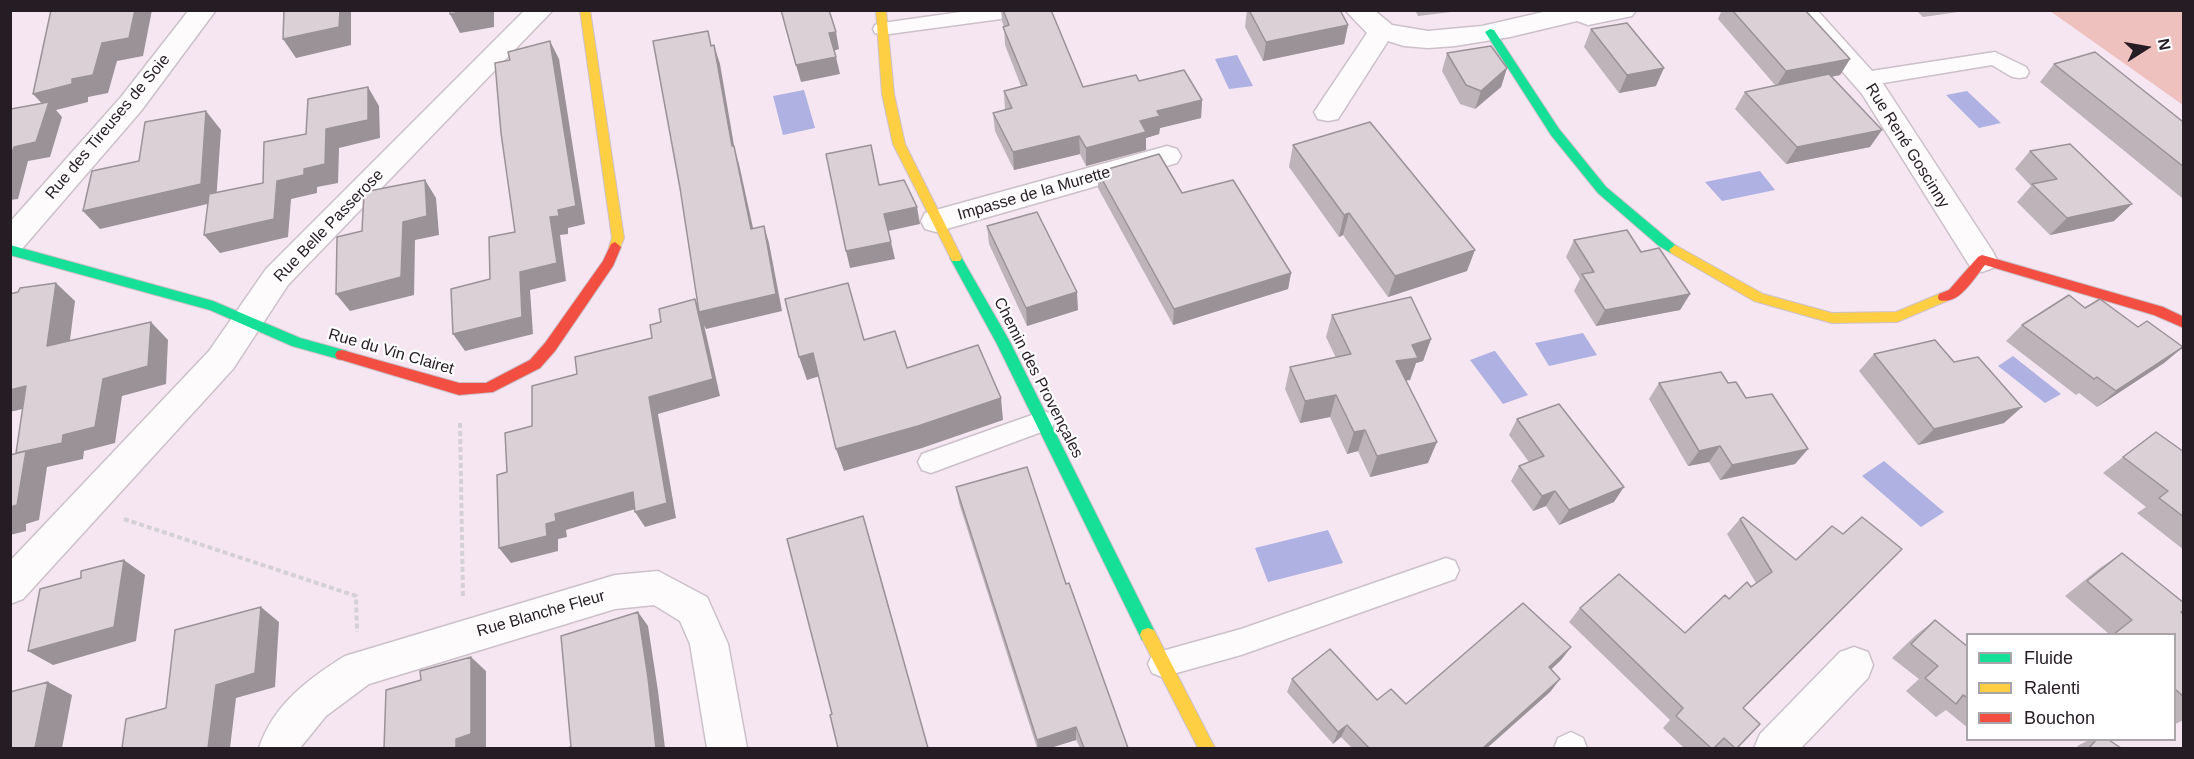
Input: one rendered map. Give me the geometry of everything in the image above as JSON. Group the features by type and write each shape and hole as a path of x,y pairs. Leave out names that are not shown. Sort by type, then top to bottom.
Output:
{"street":[{"name":"Rue des Tireuses de Soie","path":"10,242 131,104 203,10"},
{"name":"Rue Belle Passerose","path":"10,587 87,507 221,360 277,277 540,10"},
{"name":"Rue du Vin Clairet","path":"10,250 213,306 297,342 459,389 488,388 516,376 535,364 550,347 609,263 618,238 585,10"},
{"path":"1358,10 1382,31 1414,39 1451,38 1490,32 1583,11 1588,17 1623,10"},
{"name":"Rue René Goscinny","path":"1802,10 1865,79 1982,260"},
{"name":"Chemin des Provençales","path":"881,20 888,94 899,144 936,221 1003,342 1162,664 1207,748"},
{"path":"1329,112 1382,31"},
{"path":"1490,32 1555,132 1602,190 1663,243 1759,298 1832,318 1897,317 1954,293 1982,260 2158,311 2184,324"},
{"name":"Impasse de la Murette","path":"936,221 1167,156"},
{"name":"Rue Blanche Fleur","path":"279,748 286,732 323,691 358,669 615,592 658,588 693,609 709,644 727,748"},
{"path":"1774,748 1854,665"}],"lane":[{"path":"881,20 1023,10"},
{"path":"1865,79 1995,58 2019,72"},
{"path":"931,462 1042,421"},
{"path":"1162,664 1241,642 1446,570"},
{"path":"1568,748 1571,746 1573,748"}],"path":[{"path":"459,389 464,637"},
{"path":"87,507 356,596 358,669"}],"shaded area":[{"path":"2050,11 2183,11 2183,105"}],"water":[{"path":"1237,55 1253,86 1229,89 1215,59"},
{"path":"804,90 815,128 783,135 773,96"},
{"path":"1967,91 2001,123 1979,128 1946,95"},
{"path":"1760,171 1775,190 1722,201 1705,182"},
{"path":"1583,333 1597,355 1549,366 1535,343"},
{"path":"1495,351 1528,395 1503,404 1470,360"},
{"path":"2013,356 2061,394 2045,403 1998,366"},
{"path":"1884,461 1944,512 1921,527 1862,476"},
{"path":"1328,530 1343,563 1268,582 1255,548"}],"building":[{"path":"51,10 135,10 129,38 102,43 93,75 72,79 72,84 33,94"},
{"path":"284,10 340,10 339,27 283,39"},
{"path":"450,10 471,10 450,14"},
{"path":"781,10 829,10 836,32 829,33 836,57 796,65"},
{"path":"1003,10 1051,10 1083,87 1136,75 1139,81 1184,70 1202,100 1157,111 1160,116 1140,121 1146,132 1086,148 1079,136 1013,152 993,113 1012,108 1004,91 1027,85 1003,27 1009,25"},
{"path":"1249,10 1340,10 1348,25 1266,42"},
{"path":"1732,10 1805,10 1850,59 1786,71"},
{"path":"1627,23 1664,68 1627,75 1591,29"},
{"path":"708,31 711,46 714,45 732,146 734,146 751,229 764,226 776,294 699,312 680,188 653,41"},
{"path":"550,41 576,206 558,210 559,216 550,217 557,263 520,272 522,317 453,334 451,289 490,279 489,237 515,232 501,133 495,63 510,60 508,52"},
{"path":"1491,46 1507,68 1481,91 1466,85 1447,53"},
{"path":"2095,52 2184,121 2184,167 2054,64"},
{"path":"1829,74 1882,130 1797,147 1745,92"},
{"path":"368,87 368,120 326,129 325,164 304,169 304,175 277,181 274,219 204,235 209,194 263,183 264,142 306,134 308,99"},
{"path":"49,102 36,142 14,147 10,159 11,109"},
{"path":"206,111 201,184 83,211 92,171 139,161 145,122"},
{"path":"1370,122 1475,250 1395,276 1349,213 1344,215 1293,145"},
{"path":"2070,144 2132,204 2067,218 2032,184 2057,179 2030,151"},
{"path":"871,145 879,185 904,180 917,207 884,214 891,242 846,251 826,154"},
{"path":"1159,154 1182,193 1233,180 1291,273 1174,309 1098,172"},
{"path":"425,180 427,216 403,222 401,277 336,294 337,237 362,231 364,192"},
{"path":"1037,212 1077,292 1026,308 987,226"},
{"path":"1627,230 1641,252 1659,248 1690,294 1605,310 1582,274 1594,272 1574,240"},
{"path":"56,283 47,346 151,322 148,366 103,379 95,427 63,435 62,443 16,453 26,386 10,390 10,294 18,292 20,288"},
{"path":"848,283 864,340 895,331 907,368 978,345 1001,398 918,426 836,449 813,353 799,357 785,299"},
{"path":"2069,295 2085,308 2100,299 2138,327 2147,321 2183,347 2116,391 2097,377 2094,379 2022,325"},
{"path":"1411,297 1431,339 1412,345 1418,358 1396,361 1437,442 1377,456 1365,430 1354,432 1336,395 1305,401 1290,367 1351,354 1332,315"},
{"path":"695,299 713,379 649,397 667,503 635,512 633,492 555,514 556,521 546,524 547,536 499,548 497,475 507,472 505,433 532,426 532,386 577,374 575,357 652,338 650,325 661,322 659,309"},
{"path":"1935,340 1954,362 1978,357 2022,407 1934,429 1874,354"},
{"path":"1721,372 1728,383 1736,382 1746,398 1772,394 1808,449 1732,465 1720,446 1699,451 1659,383"},
{"path":"1559,404 1624,487 1569,510 1555,491 1542,496 1519,466 1544,456 1517,419"},
{"path":"2156,432 2184,452 2184,517 2159,498 2168,491 2123,457"},
{"path":"26,451 17,505 10,507 10,455"},
{"path":"1027,467 1066,584 1069,583 1128,748 1084,748 1076,727 1037,740 956,487"},
{"path":"863,516 928,748 838,748 830,715 832,714 787,539"},
{"path":"1743,517 1796,560 1832,526 1843,534 1862,517 1902,549 1743,708 1760,724 1737,748 1724,738 1714,748 1711,748 1676,716 1683,708 1580,608 1619,574 1685,633 1725,595 1729,599 1747,582 1751,587 1772,572 1740,519"},
{"path":"2122,553 2184,603 2184,610 2181,612 2184,615 2184,697 2176,690 2176,633 2115,633 2132,620 2087,581"},
{"path":"124,560 114,627 28,651 40,589 81,578 81,571"},
{"path":"1523,603 1571,647 1549,667 1560,679 1483,748 1369,748 1347,725 1338,732 1292,679 1330,649 1377,700 1391,689 1406,704"},
{"path":"261,607 255,673 216,685 208,748 122,748 126,719 166,708 175,630"},
{"path":"638,612 656,748 567,748 571,747 561,636"},
{"path":"1935,620 1966,645 1966,697 1963,695 1956,704 1925,678 1938,666 1911,644"},
{"path":"471,657 471,734 456,739 456,748 384,748 386,690 421,680 420,671"},
{"path":"48,682 35,748 10,748 10,692"},
{"path":"2095,741 2110,741 2121,748 2089,748"}],"traffic: fast":[{"path":"1490,32 1555,132 1602,190 1663,243 1675,250"},
{"path":"10,250 213,306 297,342 342,355"},
{"path":"956,258 1003,342 1148,635"}],"traffic: slow":[{"path":"585,10 618,238 615,247"},
{"path":"881,10 888,94 899,144 956,258"},
{"path":"1675,250 1759,298 1832,318 1897,317 1944,297"},
{"path":"1148,635 1207,748"}],"traffic: jam":[{"path":"342,355 459,389 488,388 535,364 550,347 609,263 615,247"},
{"path":"1944,297 1954,293 1982,260 2158,311 2184,323"}]}
